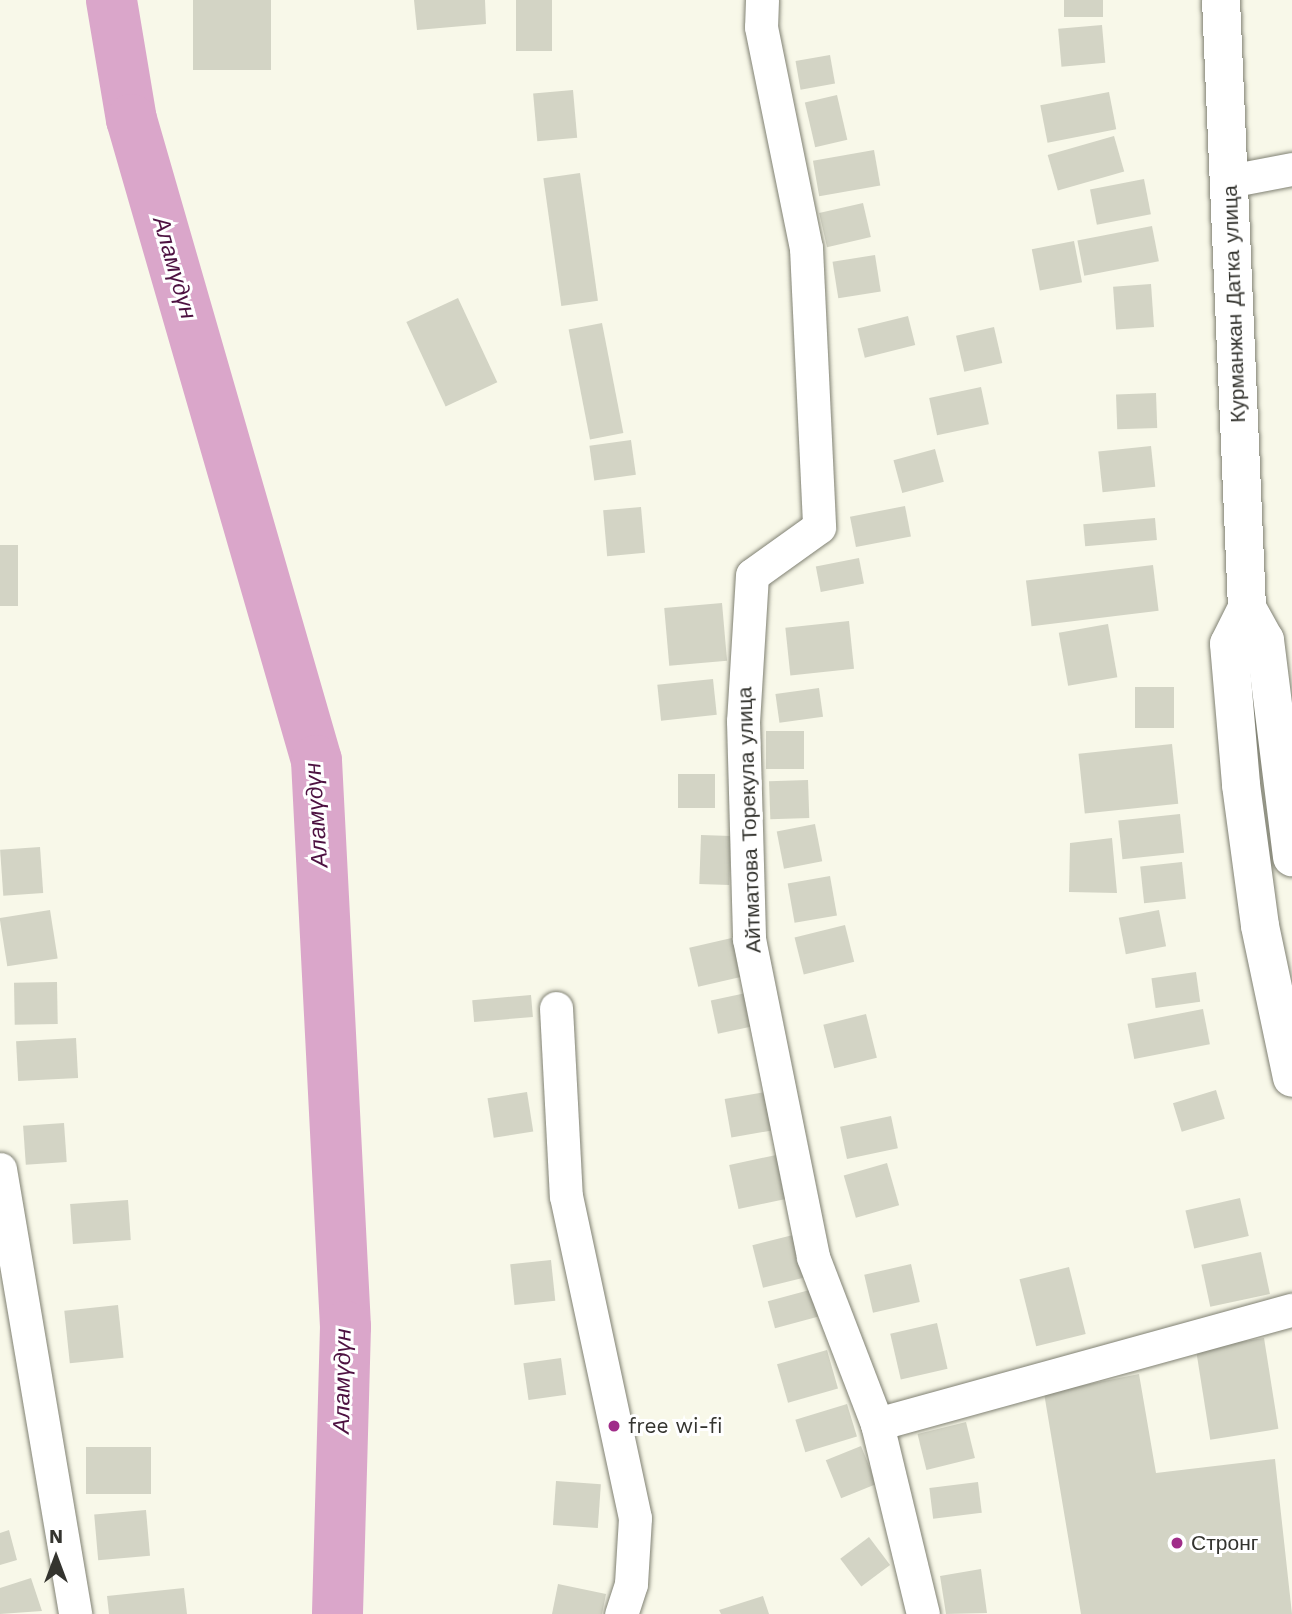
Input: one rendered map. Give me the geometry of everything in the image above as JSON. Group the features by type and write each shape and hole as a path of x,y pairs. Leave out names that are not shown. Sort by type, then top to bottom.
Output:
{"main road":[{"name":"Курманжан Датка улица","path":"1222,0 1247,608 1265,640 1292,857"},
{"path":"1247,608 1228,644 1241,785 1260,926 1292,1078"}],"street":[{"name":"Айтматова Торекула улица","path":"762,0 761,27 806,248 818,527 752,575 743,721 748,939 813,1257 877,1424 923,1614"},
{"path":"1229,181 1292,169"},
{"path":"556,1009 566,1196 635,1518 631,1584 621,1614"},
{"path":"0,1169 75,1614"},
{"path":"877,1424 1292,1310"}],"building":[{"path":"193,0 271,0 271,70 193,70"},
{"path":"414,0 485,0 486,24 417,30"},
{"path":"516,0 552,0 552,51 516,51"},
{"path":"1064,0 1103,0 1103,17 1064,17"},
{"path":"1102,25 1105,63 1061,67 1058,29"},
{"path":"830,55 835,84 801,90 796,61"},
{"path":"573,90 577,138 537,141 533,93"},
{"path":"1109,92 1116,129 1048,143 1040,105"},
{"path":"837,95 847,140 815,147 805,102"},
{"path":"1114,136 1124,172 1058,191 1048,155"},
{"path":"874,150 880,185 819,196 813,161"},
{"path":"580,173 598,301 561,306 543,178"},
{"path":"1144,179 1151,214 1097,225 1090,189"},
{"path":"863,203 871,237 827,247 819,213"},
{"path":"1152,226 1159,261 1084,276 1077,241"},
{"path":"1074,241 1082,282 1040,290 1032,249"},
{"path":"875,255 881,292 838,298 833,262"},
{"path":"1151,284 1154,327 1116,330 1113,287"},
{"path":"458,298 497,382 446,406 406,322"},
{"path":"908,316 915,345 865,358 858,329"},
{"path":"602,323 623,433 590,439 569,329"},
{"path":"994,327 1002,363 964,372 956,336"},
{"path":"981,387 989,424 937,435 929,398"},
{"path":"1156,393 1157,428 1117,429 1116,394"},
{"path":"631,440 636,475 594,481 589,446"},
{"path":"1151,446 1155,487 1103,492 1098,452"},
{"path":"935,449 944,482 902,493 893,460"},
{"path":"905,506 911,536 856,547 850,517"},
{"path":"641,507 645,553 607,556 603,510"},
{"path":"1155,518 1157,540 1085,546 1083,524"},
{"path":"0,545 18,545 18,606 0,606"},
{"path":"859,558 864,584 821,592 816,566"},
{"path":"1153,565 1159,611 1032,626 1026,581"},
{"path":"722,603 727,661 669,666 664,608"},
{"path":"849,621 854,669 790,675 785,628"},
{"path":"1108,624 1117,677 1068,686 1059,633"},
{"path":"713,679 717,715 661,721 657,685"},
{"path":"1135,687 1174,687 1174,728 1135,728"},
{"path":"819,688 823,717 779,723 775,694"},
{"path":"766,731 804,731 804,769 766,769"},
{"path":"1172,744 1178,804 1085,813 1079,754"},
{"path":"678,774 715,774 715,808 678,808"},
{"path":"808,780 809,818 770,819 769,781"},
{"path":"1180,814 1184,853 1122,859 1118,820"},
{"path":"815,824 822,861 784,869 777,831"},
{"path":"701,835 731,836 729,885 699,884"},
{"path":"1112,838 1117,893 1069,892 1070,843"},
{"path":"40,847 43,893 3,896 0,850"},
{"path":"1182,862 1186,899 1144,903 1140,866"},
{"path":"830,876 837,915 795,923 788,883"},
{"path":"50,910 58,958 7,966 0,918"},
{"path":"1159,910 1166,946 1126,954 1119,918"},
{"path":"845,925 854,962 804,974 795,938"},
{"path":"736,937 745,976 698,987 689,948"},
{"path":"1196,972 1200,1002 1156,1008 1151,978"},
{"path":"57,982 58,1024 15,1025 14,983"},
{"path":"746,993 753,1026 718,1034 711,1000"},
{"path":"531,995 533,1017 474,1022 472,1000"},
{"path":"1203,1009 1210,1044 1134,1059 1127,1024"},
{"path":"866,1014 877,1058 834,1068 823,1025"},
{"path":"76,1038 78,1078 18,1081 16,1041"},
{"path":"1216,1090 1225,1119 1182,1132 1173,1103"},
{"path":"527,1092 533,1132 494,1138 487,1098"},
{"path":"765,1092 772,1130 731,1138 725,1099"},
{"path":"891,1116 898,1148 847,1159 840,1127"},
{"path":"64,1123 67,1162 26,1165 23,1126"},
{"path":"781,1154 790,1198 739,1209 729,1165"},
{"path":"887,1163 899,1205 856,1218 844,1175"},
{"path":"1240,1198 1249,1236 1194,1249 1185,1211"},
{"path":"128,1200 131,1240 73,1244 70,1204"},
{"path":"797,1234 808,1277 763,1288 752,1245"},
{"path":"1261,1252 1270,1294 1210,1307 1201,1265"},
{"path":"551,1260 555,1301 515,1305 510,1264"},
{"path":"911,1264 920,1302 873,1313 864,1275"},
{"path":"1069,1267 1086,1334 1036,1346 1020,1279"},
{"path":"817,1288 824,1315 775,1328 768,1301"},
{"path":"118,1305 124,1358 70,1363 64,1311"},
{"path":"937,1323 948,1369 901,1380 890,1334"},
{"path":"1264,1338 1278,1429 1210,1440 1196,1349"},
{"path":"827,1350 838,1388 788,1403 777,1364"},
{"path":"561,1358 566,1395 529,1400 523,1363"},
{"name":"Стронг","path":"1139,1374 1156,1473 1275,1459 1292,1614 1081,1614 1044,1393"},
{"path":"847,1404 857,1437 805,1452 795,1420"},
{"path":"966,1422 975,1458 926,1470 917,1434"},
{"path":"861,1446 876,1484 841,1498 826,1460"},
{"path":"86,1447 151,1447 151,1494 86,1494"},
{"path":"556,1481 601,1484 598,1528 553,1525"},
{"path":"978,1482 982,1513 933,1519 929,1488"},
{"path":"146,1510 150,1556 98,1560 94,1515"},
{"path":"9,1530 17,1560 0,1565 0,1533"},
{"path":"869,1537 890,1565 861,1587 840,1559"},
{"path":"981,1569 987,1613 946,1614 940,1576"},
{"path":"31,1578 42,1611 0,1614 0,1588"},
{"path":"558,1584 606,1594 602,1614 552,1614"},
{"path":"184,1588 187,1614 109,1614 107,1596"},
{"path":"763,1596 769,1614 721,1614 719,1610"}],"waterway":[{"name":"Аламүдүн","path":"111,0 131,119 316,760 345,1326 337,1614"}],"place":[{"name":"free wi-fi","path":"614,1426"},
{"name":"Стронг","path":"1177,1543"}]}
